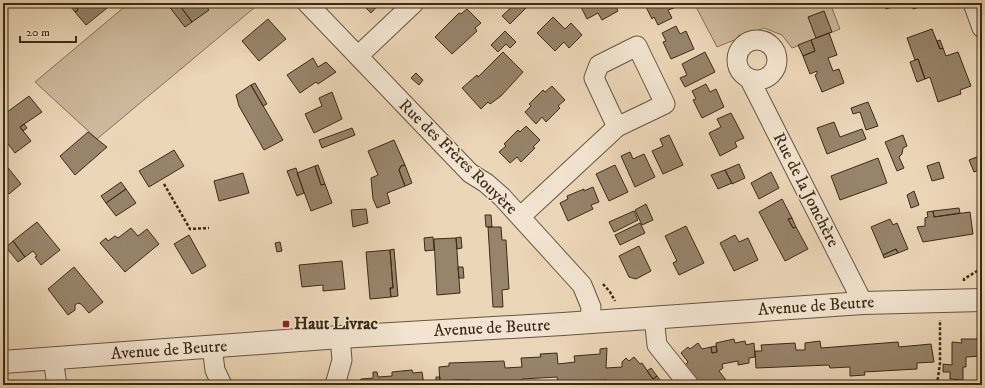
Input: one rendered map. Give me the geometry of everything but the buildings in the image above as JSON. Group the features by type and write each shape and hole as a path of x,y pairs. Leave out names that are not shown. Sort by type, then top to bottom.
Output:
{"street":[{"name":"Rue des Frères Rouyère","path":"307,3 470,172 486,183 520,217 582,285 591,307 590,321"},
{"path":"358,56 414,3"},
{"path":"973,3 982,28"},
{"name":"Rue de la Jonchère","path":"749,78 864,303"},
{"path":"520,217 617,127"},
{"name":"Avenue de Beutre","path":"3,362 212,348 340,337 563,324 864,303 982,300"},
{"path":"654,317 657,345 689,385"},
{"path":"335,385 342,360 340,337"},
{"path":"212,348 215,370 222,385"},
{"path":"53,358 57,385"}],"path":[{"path":"164,184 190,229 209,228"},
{"path":"964,282 964,279 982,268"},
{"path":"937,385 940,363 940,300"}],"shaded area":[{"path":"129,3 260,3 97,139 35,82"},
{"path":"694,3 830,3 840,29 792,48 782,35 764,28 717,47"}],"place":[{"name":"Haut Livrac","path":"286,324"}]}
